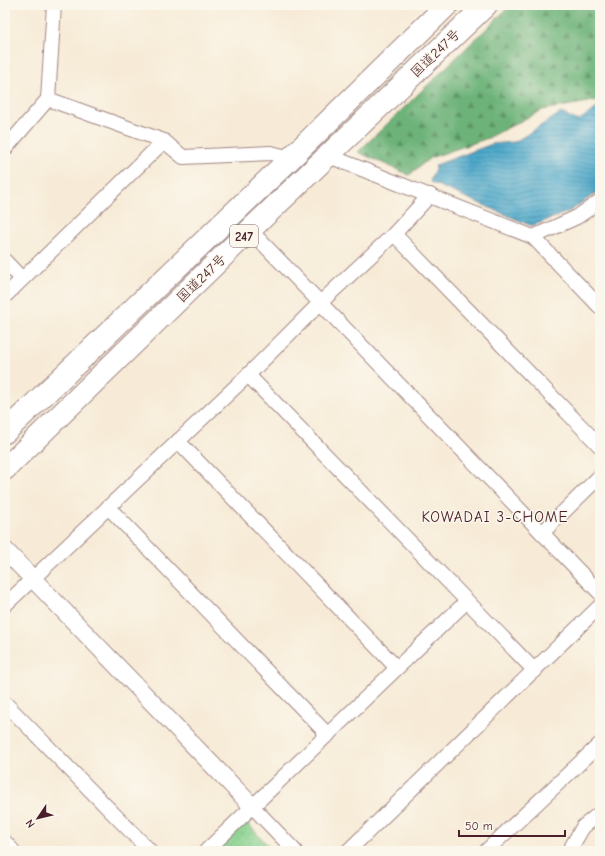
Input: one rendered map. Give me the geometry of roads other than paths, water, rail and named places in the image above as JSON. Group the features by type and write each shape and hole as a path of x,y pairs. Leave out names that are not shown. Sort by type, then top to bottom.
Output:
{"highway":[{"name":"国道247号","path":"5,432 291,158 447,5"},
{"name":"国道247号","path":"5,469 250,230 486,5"}],"street":[{"path":"5,149 48,100 54,5"},
{"path":"48,100 164,141 183,157 271,153 291,158"},
{"path":"5,296 164,141"},
{"path":"329,156 430,195 532,237 600,307"},
{"path":"5,605 248,375 320,303 394,234 430,195"},
{"path":"532,237 577,218 600,201"},
{"path":"250,230 600,593"},
{"path":"394,234 600,446"},
{"path":"5,262 22,279"},
{"path":"248,375 466,602 535,671"},
{"path":"178,441 397,668"},
{"path":"542,533 600,476"},
{"path":"108,507 328,735"},
{"path":"5,550 295,851"},
{"path":"206,851 466,602"},
{"path":"348,851 535,671 600,606"},
{"path":"5,703 150,851"},
{"path":"486,851 600,744"},
{"path":"569,851 584,827 600,812"},
{"path":"5,842 13,851"}],"water":[{"path":"600,106 600,190 570,211 532,226 430,182 436,165 492,144 515,142 561,113 578,121"}],"district":[{"name":"KOWADAI 3-CHOME","path":"495,517"}]}
